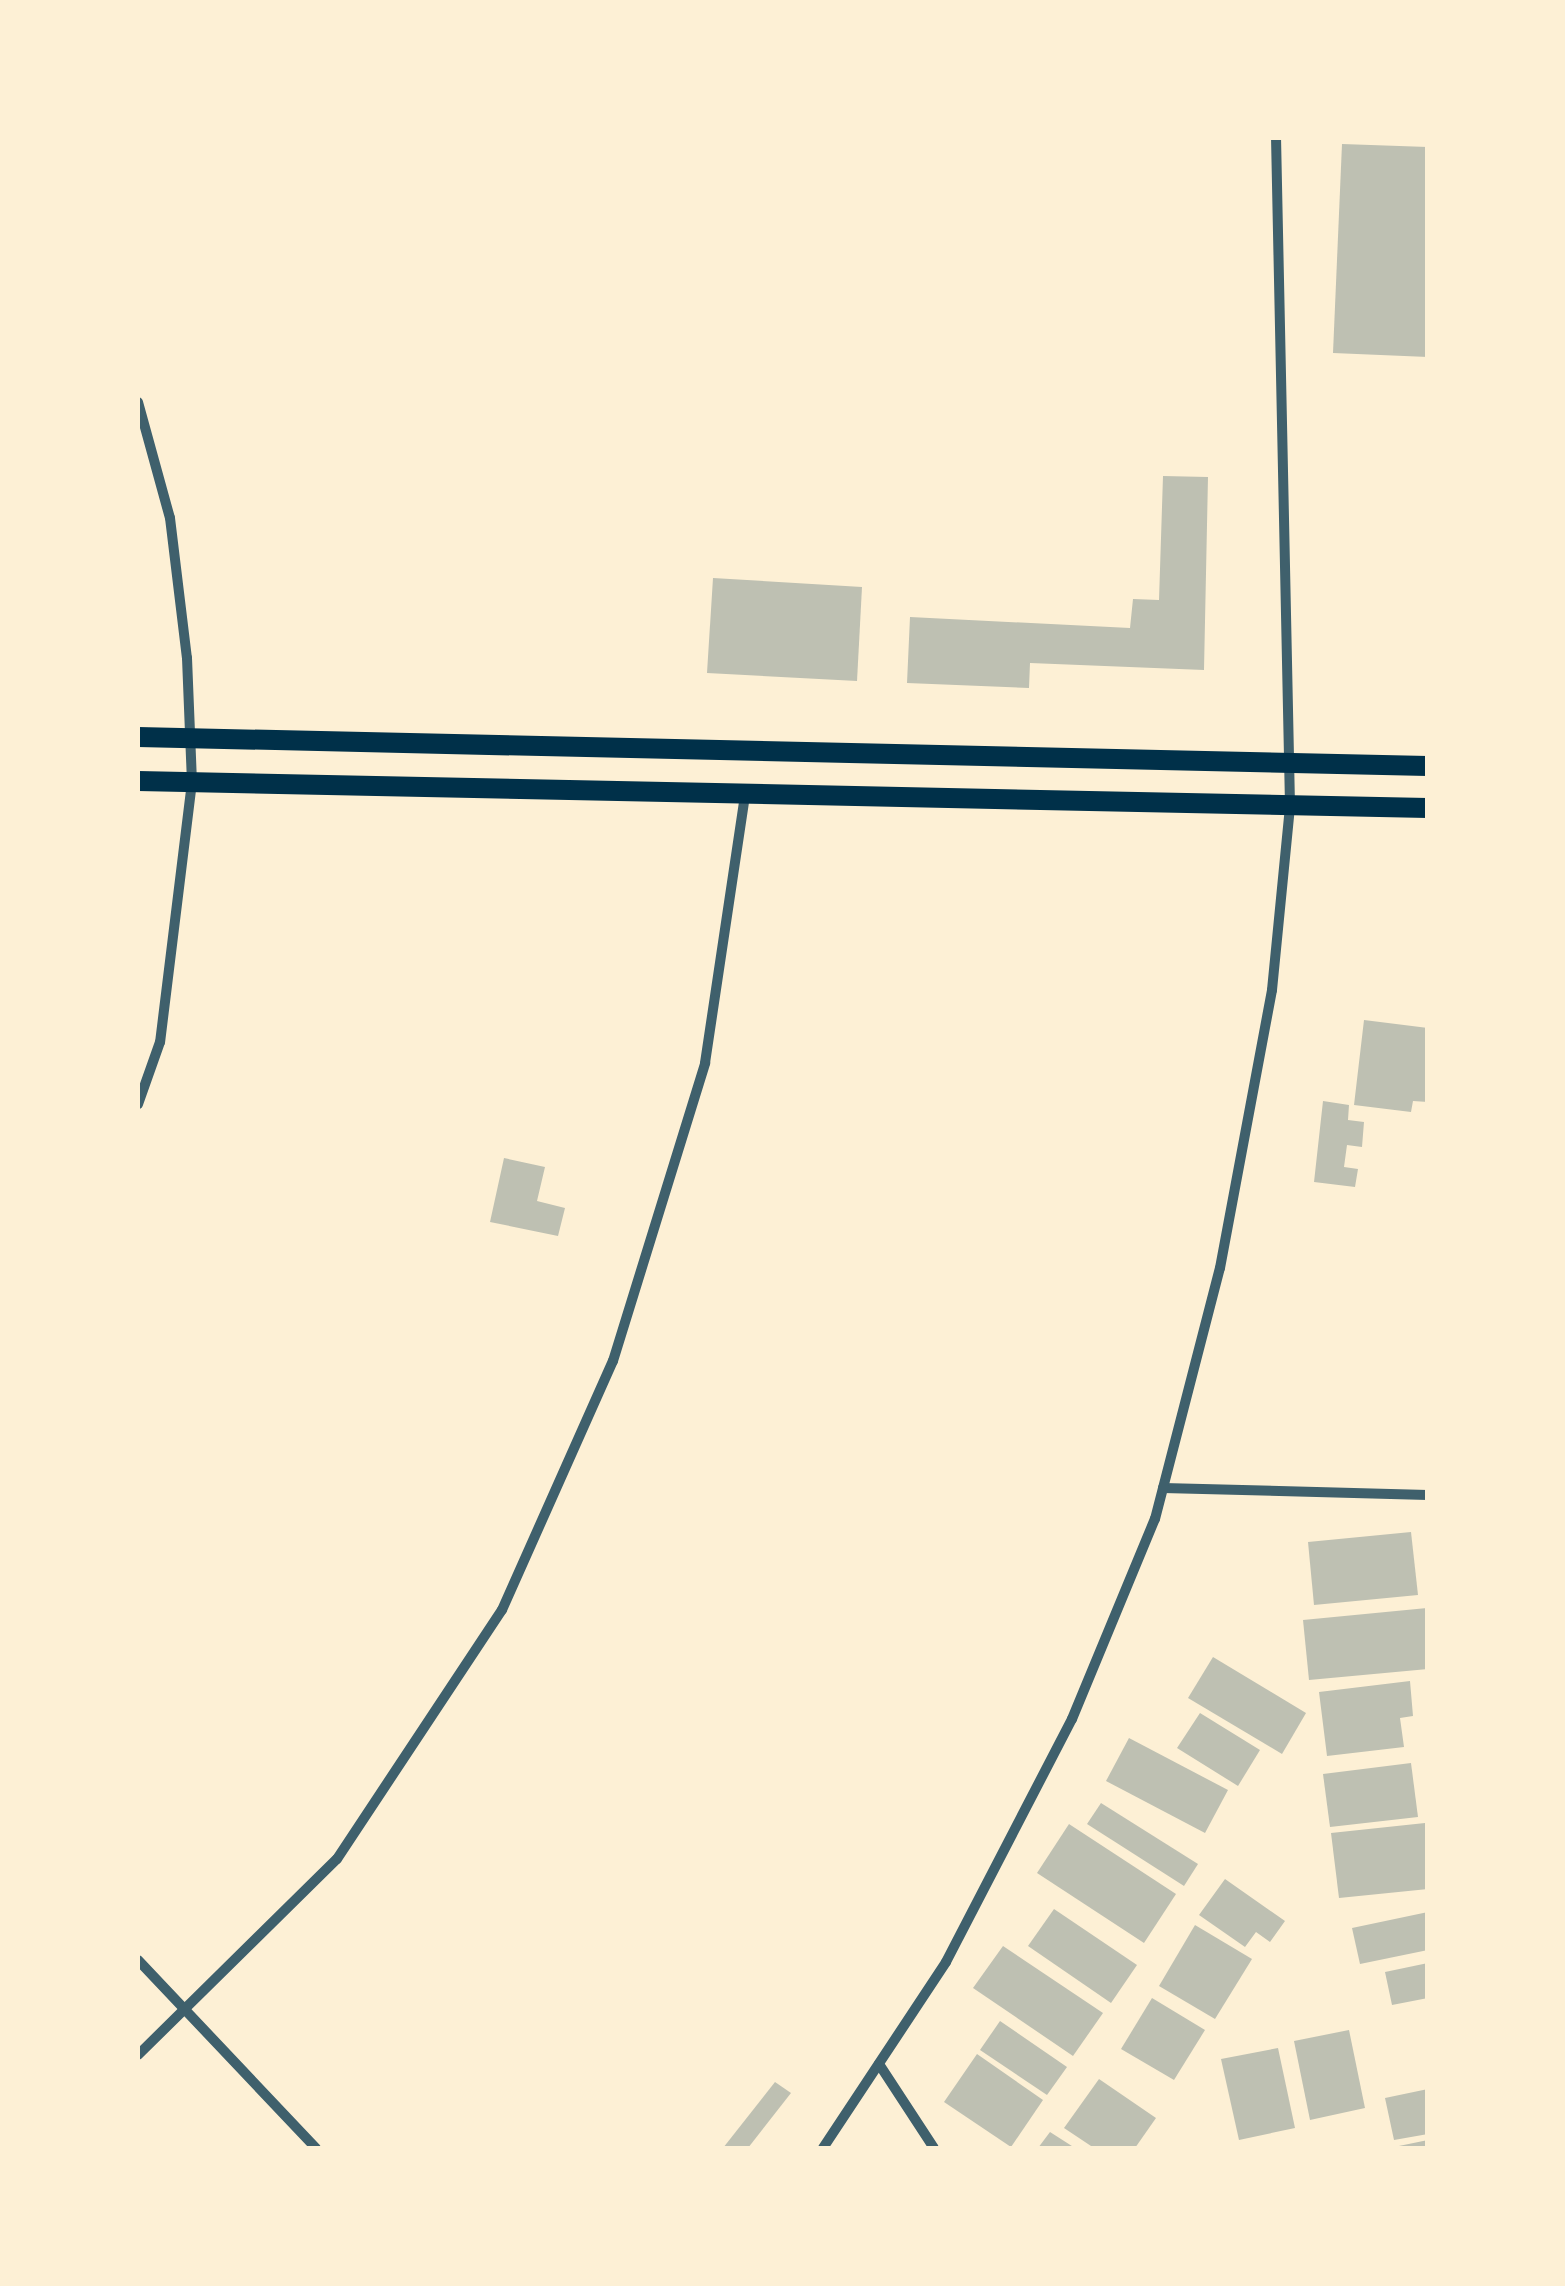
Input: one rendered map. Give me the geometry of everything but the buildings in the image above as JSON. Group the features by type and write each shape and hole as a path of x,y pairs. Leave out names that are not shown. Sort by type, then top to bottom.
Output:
{"main road":[{"path":"138,737 1428,766"},
{"path":"138,781 1428,808"}],"street":[{"path":"823,2148 946,1962 1072,1720 1162,1488 1220,1268 1272,990 1290,805 1276,138"},
{"path":"138,402 170,518 192,782 160,1042 138,1104"},
{"path":"138,2055 337,1859 502,1610 612,1361 705,1064 745,794"},
{"path":"1162,1488 1428,1495"},
{"path":"138,1960 316,2148"},
{"path":"879,2064 934,2148"}]}
